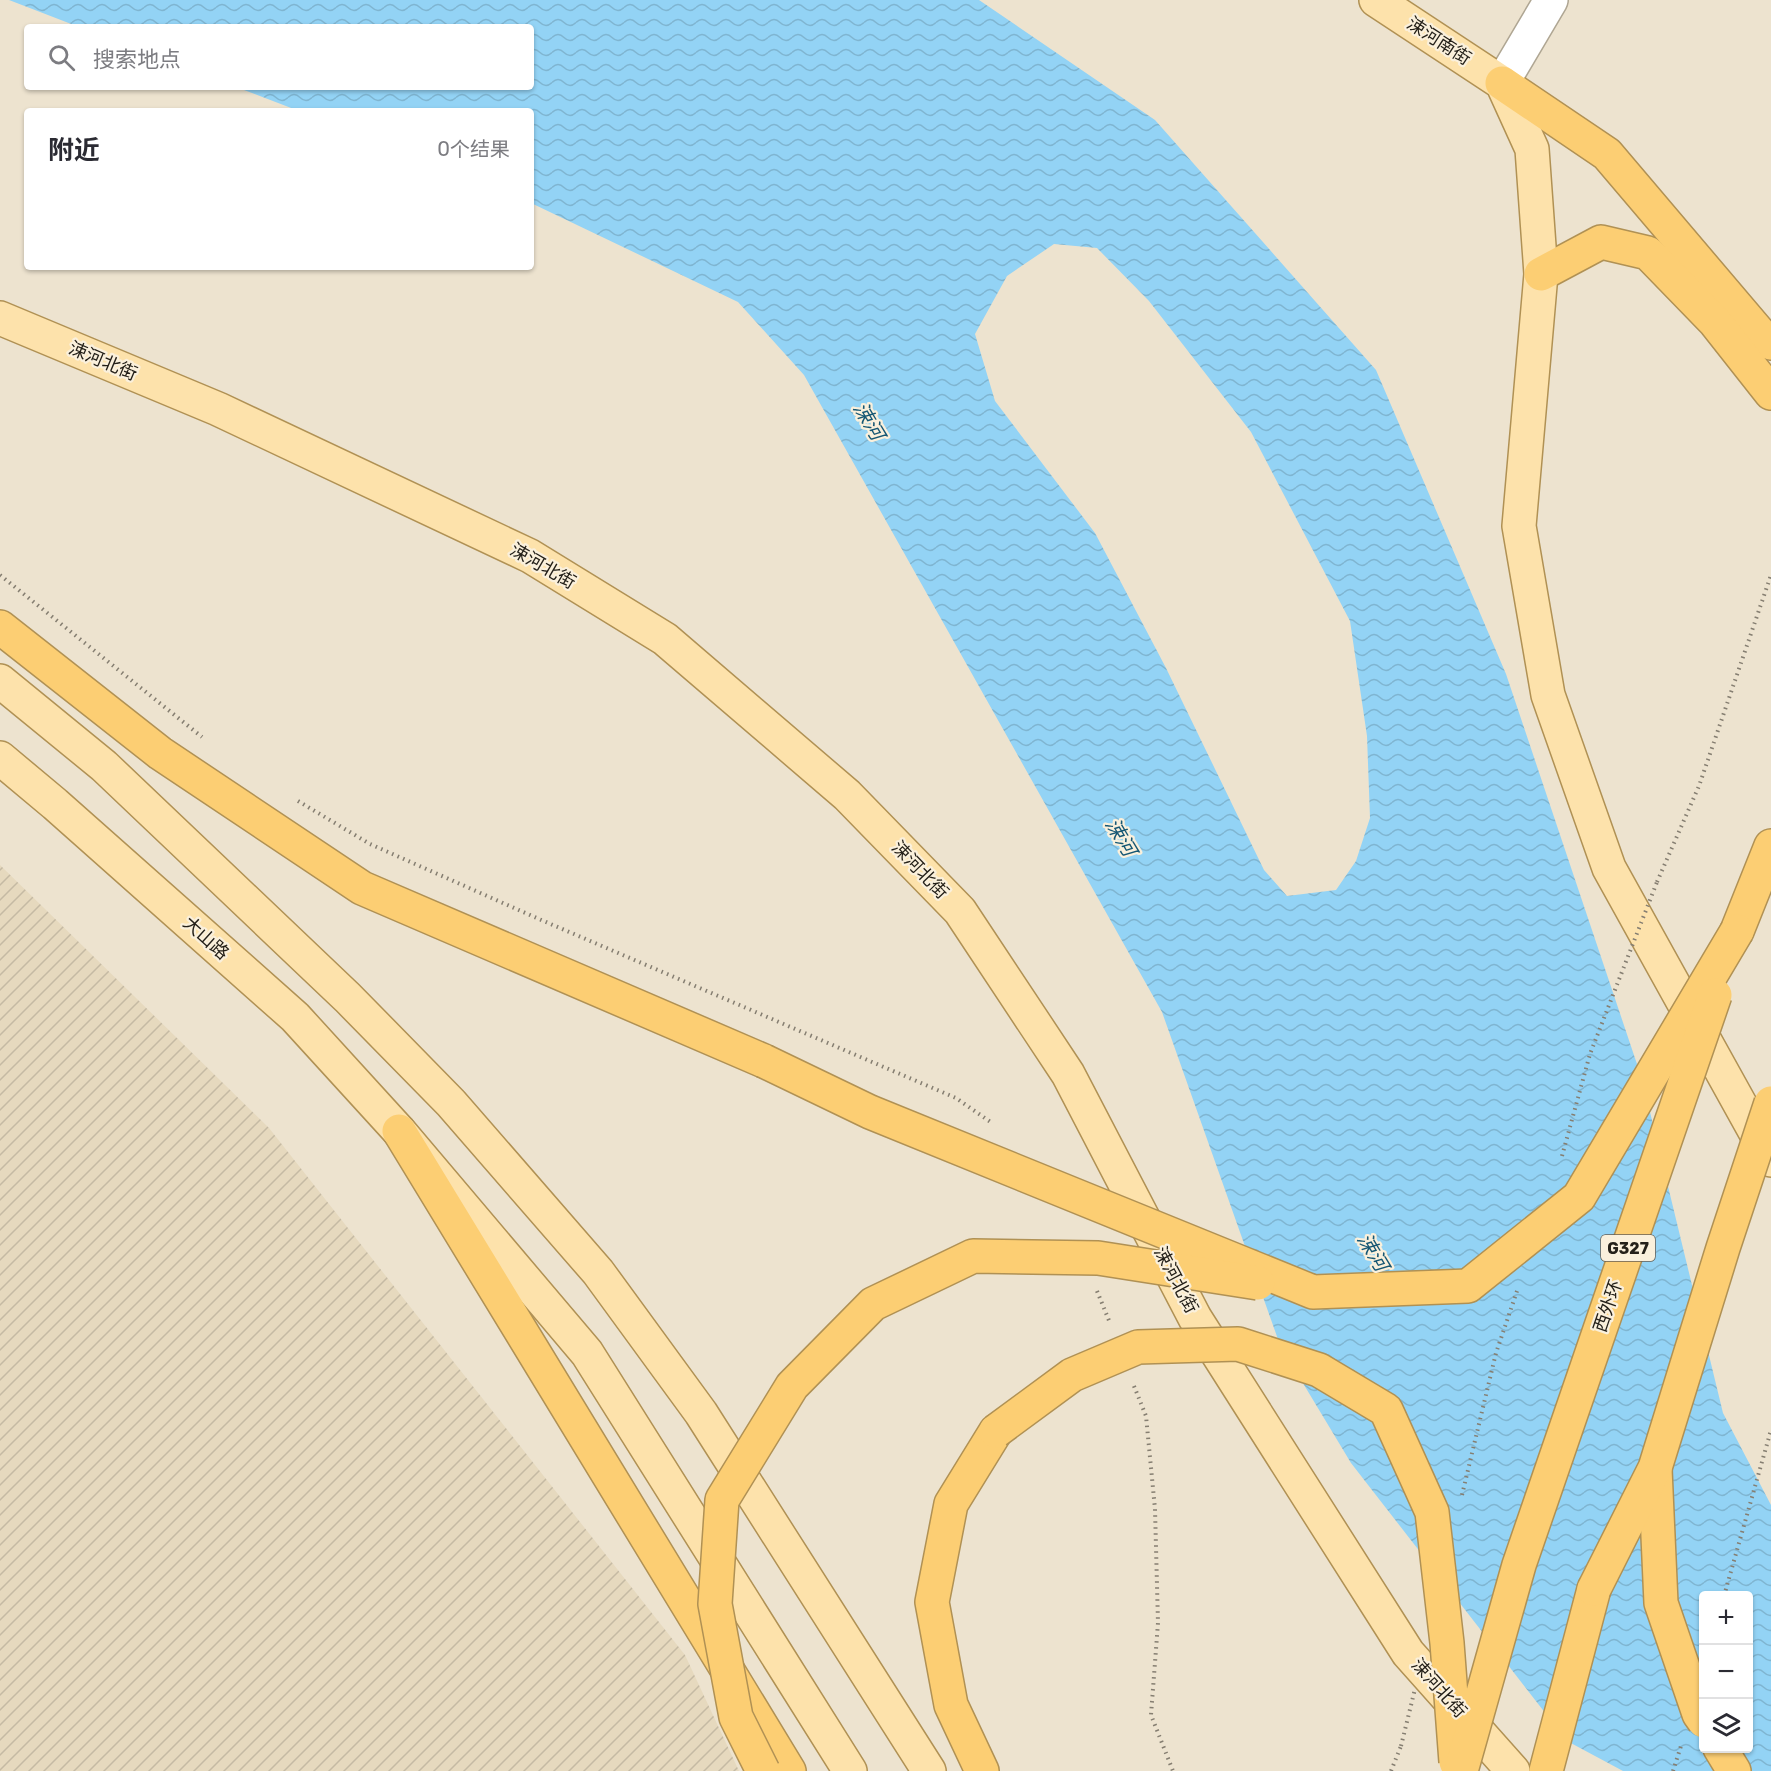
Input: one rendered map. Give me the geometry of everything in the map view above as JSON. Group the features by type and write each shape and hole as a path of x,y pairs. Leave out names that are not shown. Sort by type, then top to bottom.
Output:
{"highway":[{"path":"1502,82 1607,154 1765,340 1771,343"},
{"path":"1541,274 1601,242 1648,253 1715,322 1771,393"},
{"path":"0,627 160,753 362,888 764,1061 870,1112 1313,1292"},
{"name":"西外环","path":"1461,1771 1519,1565 1737,931 1771,846"},
{"path":"763,1771 736,1717 715,1604 722,1500 792,1386 873,1304 973,1256 1098,1258 1313,1292 1468,1286 1579,1197 1737,931"},
{"path":"1546,1771 1594,1589 1655,1468 1722,1248 1771,1103"},
{"path":"399,1131 789,1771"},
{"path":"1722,1248 1771,1149"},
{"path":"982,1771 951,1705 932,1602 951,1504 996,1431 1072,1375 1138,1347 1238,1344 1319,1370 1386,1410 1432,1512 1447,1643 1456,1771"},
{"path":"1655,1468 1662,1603 1699,1711"},
{"path":"1723,1753 1734,1771"}],"main road":[{"name":"涑河南街","path":"1376,0 1502,82"},
{"path":"1502,82 1532,149 1541,274 1519,526 1548,695 1609,868 1771,1160"},
{"name":"涑河北街","path":"0,318 218,409 530,556 665,639 847,795 960,911 1068,1074 1196,1318 1408,1653 1513,1771"},
{"path":"0,681 104,766 348,998 451,1103 598,1272 701,1413 929,1771"},
{"name":"大山路","path":"0,758 295,1017 399,1131 587,1353 850,1771"}],"street":[{"path":"1502,82 1551,0"}],"path":[{"path":"0,575 204,738"},
{"path":"1561,1159 1590,1054 1657,882 1699,786 1771,576"},
{"path":"291,796 369,844 956,1098 995,1125"},
{"path":"1460,1503 1496,1353 1518,1289"},
{"path":"1096,1290 1113,1332"},
{"path":"1134,1385 1146,1416 1155,1509 1158,1623 1150,1715 1173,1771"},
{"path":"1725,1591 1771,1430"},
{"path":"1391,1771 1401,1746 1415,1688"}],"shaded area":[{"path":"0,865 269,1128 685,1655 739,1771 0,1771"}],"water":[{"name":"涑河","path":"9,0 979,0 1155,120 1376,370 1506,674 1642,1079 1723,1413 1771,1505 1771,1771 1623,1771 1567,1741 1351,1463 1280,1345 1162,1012 804,375 738,302 534,204 534,108 291,108 244,90 534,90 534,24 71,24","holes":["1054,244 1097,248 1149,301 1251,432 1350,621 1367,736 1370,818 1356,861 1336,890 1287,896 1264,870 1166,668 1095,533 995,401 975,334 1007,276"]}]}
